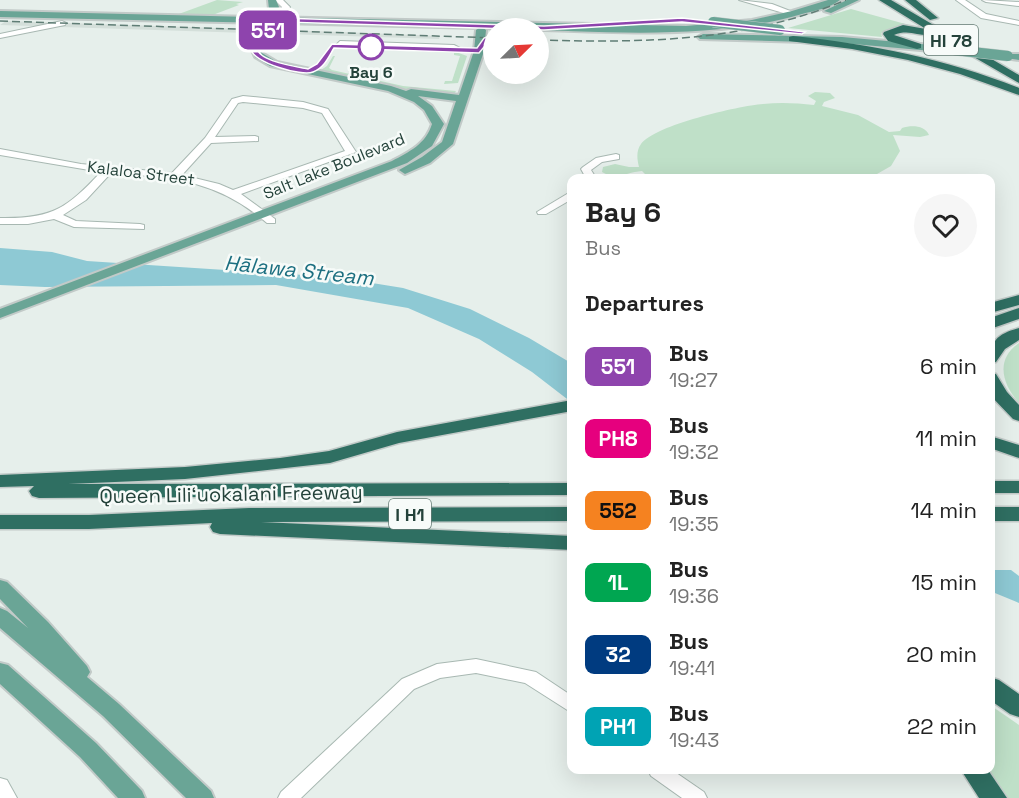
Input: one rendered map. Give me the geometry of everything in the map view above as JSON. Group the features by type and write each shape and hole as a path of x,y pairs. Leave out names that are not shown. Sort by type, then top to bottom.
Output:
{"highway":[{"name":"HI 78","path":"884,0 1019,80"},
{"name":"HI 78","path":"910,0 930,17 1019,70"},
{"path":"916,46 892,39 888,34 899,29 915,29 965,48"},
{"path":"793,39 875,48 938,62 1019,92"},
{"path":"995,307 1019,300"},
{"path":"995,322 1019,313"},
{"path":"995,351 999,345 1019,333"},
{"path":"995,387 1019,415"},
{"path":"0,481 185,473 330,457 397,438 567,403"},
{"path":"995,444 1019,452"},
{"path":"995,487 1019,487"},
{"name":"Queen Liliʻuokalani Freeway","path":"0,491 567,489"},
{"name":"Queen Liliʻuokalani Freeway","path":"0,522 89,522 249,515 567,514"},
{"path":"995,514 1019,514"},
{"path":"89,522 567,543"},
{"path":"995,690 1019,707"},
{"path":"977,774 994,798"}],"main road":[{"path":"234,18 269,13 275,7 272,0"},
{"path":"549,30 683,29 761,21 791,17 836,0"},
{"path":"591,34 701,32 833,9 855,0"},
{"path":"761,21 775,14 777,8 814,8"},
{"path":"286,9 297,16 330,21"},
{"path":"0,15 234,18 279,22 481,30"},
{"path":"0,15 215,22 483,26"},
{"path":"62,23 126,19"},
{"path":"549,29 659,21 713,22 1014,57"},
{"path":"215,22 255,28 262,30 264,34 279,22 412,24"},
{"path":"469,25 481,30"},
{"name":"Salt Lake Boulevard","path":"0,314 147,258 267,218 426,160 447,144 480,47 481,30"},
{"path":"549,31 591,34 872,42 954,50"},
{"name":"Salt Lake Boulevard","path":"0,325 172,260 396,164 427,145 436,131 438,124 428,108 418,100 391,88 274,64 263,59 258,56 255,46 264,34"},
{"path":"480,47 483,44"},
{"path":"391,88 444,98 464,99"},
{"path":"0,587 41,628 111,710"},
{"path":"0,616 111,710 202,798"},
{"path":"0,671 88,750 133,798"}],"street":[{"path":"279,0 286,4 286,9 279,22"},
{"path":"743,0 777,8 791,17"},
{"path":"960,0 984,16 1019,23"},
{"path":"986,0 1019,4"},
{"path":"0,36 62,23"},
{"path":"343,44 454,47 456,48 340,45 343,44"},
{"path":"176,175 207,140 235,101 252,99 303,105 325,111 351,152 231,194"},
{"path":"207,140 255,140"},
{"name":"Kalaloa Street","path":"0,152 55,163 176,175 206,181 231,194 267,218"},
{"path":"589,174 586,169 591,164 616,157"},
{"path":"0,221 21,222 54,215 74,206 109,170"},
{"path":"542,212 567,197"},
{"path":"54,215 74,224 140,227"},
{"path":"288,798 408,684 437,670 476,666 530,677 567,703"},
{"path":"664,774 697,798"},
{"path":"0,786 7,798"}],"shaded area":[{"path":"6,21 440,36 439,39 0,25"}],"green space":[{"path":"217,0 243,2 210,16 176,15"},
{"path":"851,9 909,25 881,33 882,37 788,28"},
{"path":"364,49 456,52 467,56 458,83 444,84 445,81 452,81 460,56 454,53"},
{"path":"335,56 329,68 332,70 403,86 456,91 454,94 438,96 322,72 321,70 327,66"},
{"path":"815,92 830,93 835,98 824,102 822,106 858,115 889,132 913,126 924,129 929,135 920,137 893,135 900,151 891,166 877,174 645,174 642,171 605,174 602,172 603,167 615,164 639,167 637,155 641,144 662,130 717,113 769,103 814,105 816,101 808,96"},
{"path":"1019,343 1019,403 1008,388 1004,364 1011,349"},
{"path":"995,708 1019,725 1019,798 1006,798 987,774 995,774"}],"water":[{"path":"0,248 52,252 87,261 335,277 403,288 470,309 529,338 567,361 567,399 532,372 479,339 408,308 276,285 45,287 0,285"},
{"path":"995,570 1011,570 1019,576 1019,603 995,593"}],"railway":[{"path":"549,40 656,40 733,32 808,14 846,0"},
{"path":"0,21 483,38"}],"bus line":[{"name":"551","path":"483,26 281,20 270,27 254,50 258,56 274,64 309,72 320,66 332,46 479,51 483,44"},
{"name":"551","path":"549,28 682,20 802,32"}],"place":[{"name":"Bay 6","path":"371,47"}],"water label":[{"name":"Hālawa Stream","path":"299,270"}]}
